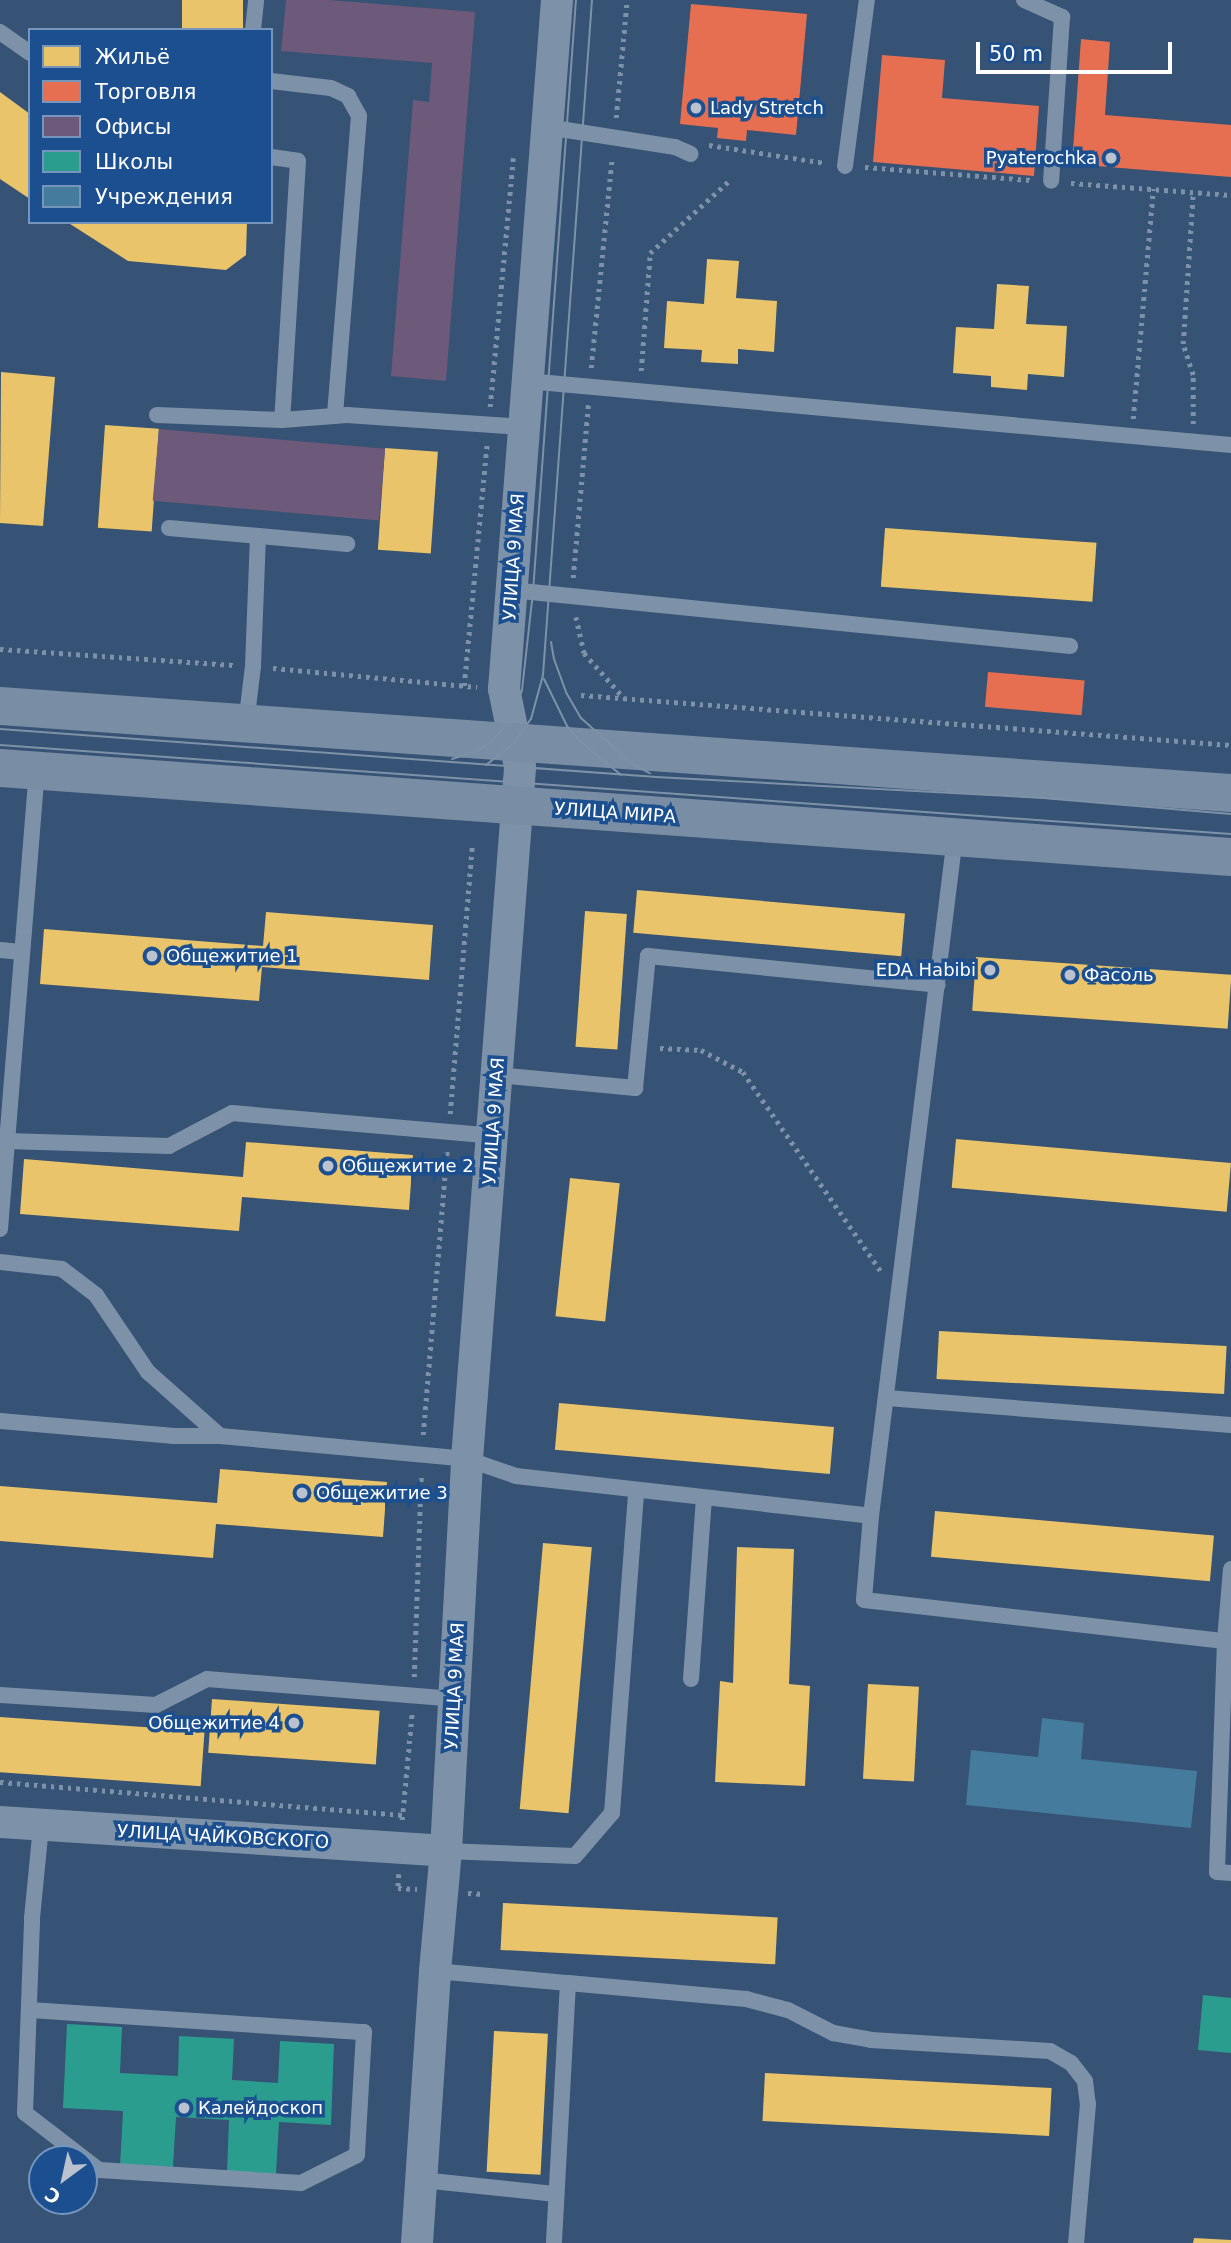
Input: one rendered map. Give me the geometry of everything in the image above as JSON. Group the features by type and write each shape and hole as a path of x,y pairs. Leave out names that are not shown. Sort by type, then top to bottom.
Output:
{"main road":[{"path":"0,706 1231,793"},
{"name":"УЛИЦА МИРА","path":"18,770 1231,857"}],"street":[{"name":"УЛИЦА 9 МАЯ","path":"417,2243 435,1971 446,1851 467,1459 520,767 504,689 557,0"},
{"name":"УЛИЦА ЧАЙКОВСКОГО","path":"0,1822 446,1851"}],"lane":[{"path":"253,28 256,0"},
{"path":"845,166 867,0"},
{"path":"1024,0 1062,17 1051,181"},
{"path":"0,32 28,52"},
{"path":"273,80 331,88 348,96 359,116 335,416"},
{"path":"547,127 675,147 691,154"},
{"path":"273,157 298,161 282,420"},
{"path":"527,381 589,386 639,394 1231,445"},
{"path":"157,415 282,420 335,416 524,427"},
{"path":"169,528 347,544"},
{"path":"246,724 253,666 258,537"},
{"path":"511,590 1070,646"},
{"path":"0,1229 22,952 18,770"},
{"path":"955,837 871,1516 864,1600 1225,1641"},
{"path":"0,950 22,952"},
{"path":"498,1074 635,1088 648,956 937,985"},
{"path":"7,1141 169,1146 232,1113 493,1136"},
{"path":"0,1262 62,1269 96,1295 148,1372 220,1436"},
{"path":"887,1398 1231,1425"},
{"path":"0,1421 174,1436 220,1436 467,1459 516,1476 871,1516"},
{"path":"446,1851 575,1856 612,1813 636,1491"},
{"path":"691,1679 704,1498"},
{"path":"1231,1569 1225,1641 1217,1872 1231,1873"},
{"path":"0,1695 156,1705 207,1679 454,1699"},
{"path":"30,2010 364,2032 357,2155 301,2183 99,2170 25,2113 32,1918 41,1826"},
{"path":"435,1971 746,1999 788,2010 833,2033 871,2040 1050,2051 1071,2063 1085,2081 1088,2104 1076,2243"},
{"path":"555,2243 568,1983"},
{"path":"422,2180 556,2194"}],"path":[{"path":"624,698 584,653 572,596 589,386 627,0"},
{"path":"736,149 845,166 1231,195"},
{"path":"464,686 514,151"},
{"path":"639,394 650,253 730,180"},
{"path":"1132,437 1153,189"},
{"path":"1192,442 1193,375 1183,344 1194,192"},
{"path":"581,695 1231,745"},
{"path":"0,1782 403,1815 413,1695 421,1454 472,847"},
{"path":"639,1047 701,1050 743,1072 899,1297"}],"building: Жильё":[{"path":"182,0 243,0 243,28 182,28"},
{"path":"0,92 28,113 28,198 0,179"},
{"path":"70,224 247,224 246,255 226,270 128,261"},
{"path":"707,259 739,261 736,298 777,301 774,352 738,349 738,364 701,362 702,350 664,348 667,301 704,304"},
{"path":"997,284 1029,286 1026,324 1067,326 1064,377 1028,374 1027,390 991,387 991,376 953,373 956,327 994,329"},
{"path":"1,372 55,377 43,526 0,523"},
{"path":"105,425 159,429 152,532 98,528"},
{"path":"385,448 438,452 431,553 378,550"},
{"path":"885,528 1096,543 1092,602 881,587"},
{"path":"637,890 905,913 901,956 633,933"},
{"path":"585,911 627,914 617,1050 576,1047"},
{"path":"266,912 433,925 429,980 262,967 259,1001 40,984 44,929 263,946"},
{"path":"976,957 1231,975 1228,1029 972,1011"},
{"path":"956,1139 1231,1163 1227,1212 952,1188"},
{"path":"246,1142 413,1155 409,1210 242,1197 239,1231 20,1214 24,1159 243,1177"},
{"path":"570,1178 620,1183 605,1321 555,1316"},
{"path":"939,1331 1227,1346 1224,1394 936,1379"},
{"path":"559,1403 834,1427 830,1474 555,1450"},
{"path":"220,1469 387,1482 383,1537 216,1524 213,1558 0,1541 0,1486 217,1503"},
{"path":"935,1511 1214,1535 1210,1581 931,1557"},
{"path":"543,1543 592,1547 569,1813 520,1809"},
{"path":"737,1547 794,1549 789,1684 810,1686 805,1786 715,1782 720,1681 733,1683"},
{"path":"868,1684 919,1687 914,1782 863,1779"},
{"name":"Общежитие 4","path":"212,1699 380,1711 376,1765 208,1753"},
{"path":"0,1717 205,1731 201,1786 0,1772"},
{"path":"503,1903 778,1917 775,1964 501,1950"},
{"path":"494,2031 548,2034 541,2175 487,2172"},
{"path":"765,2073 1052,2088 1049,2136 762,2121"},
{"path":"1194,2238 1231,2240 1231,2243 1193,2243"}],"building: Торговля":[{"path":"691,4 807,14 796,135 747,130 746,141 717,138 718,128 680,124"},
{"path":"1081,39 1110,42 1105,115 1231,125 1231,177 1072,164"},
{"path":"882,55 945,60 942,98 1039,106 1034,176 873,162"},
{"path":"988,672 1085,680 1082,715 985,707"}],"building: Офисы":[{"path":"286,0 329,0 475,12 446,381 391,376 413,100 429,102 432,63 281,51"},
{"path":"159,429 385,449 379,521 153,501"}],"building: Школы":[{"path":"1203,1995 1231,1998 1231,2053 1198,2050"},
{"path":"67,2024 122,2027 120,2073 178,2076 179,2036 234,2039 232,2080 278,2083 280,2041 334,2044 331,2125 279,2122 276,2174 227,2171 229,2120 176,2117 173,2167 120,2165 123,2111 63,2108"}],"building: Учреждения":[{"path":"1042,1718 1084,1723 1081,1759 1197,1771 1191,1828 966,1805 971,1750 1038,1757"}],"tram line":[{"path":"452,759 477,751 492,741 510,720 522,690 533,592 576,0"},
{"path":"486,765 514,743 531,719 543,675 592,0"},
{"path":"551,642 554,659 567,694 581,718 632,764 650,773"},
{"path":"544,679 567,726 580,741 621,775"},
{"path":"0,729 656,777 1043,798 1231,814"},
{"path":"0,745 1231,834"}],"place":[{"name":"Lady Stretch","path":"696,108"},
{"name":"Pyaterochka","path":"1111,158"},
{"name":"Общежитие 1","path":"152,956"},
{"name":"EDA Habibi","path":"990,970"},
{"name":"Фасоль","path":"1070,975"},
{"name":"Общежитие 2","path":"328,1166"},
{"name":"Общежитие 3","path":"302,1493"},
{"name":"Общежитие 4","path":"294,1723"},
{"name":"Калейдоскоп","path":"184,2108"}]}
